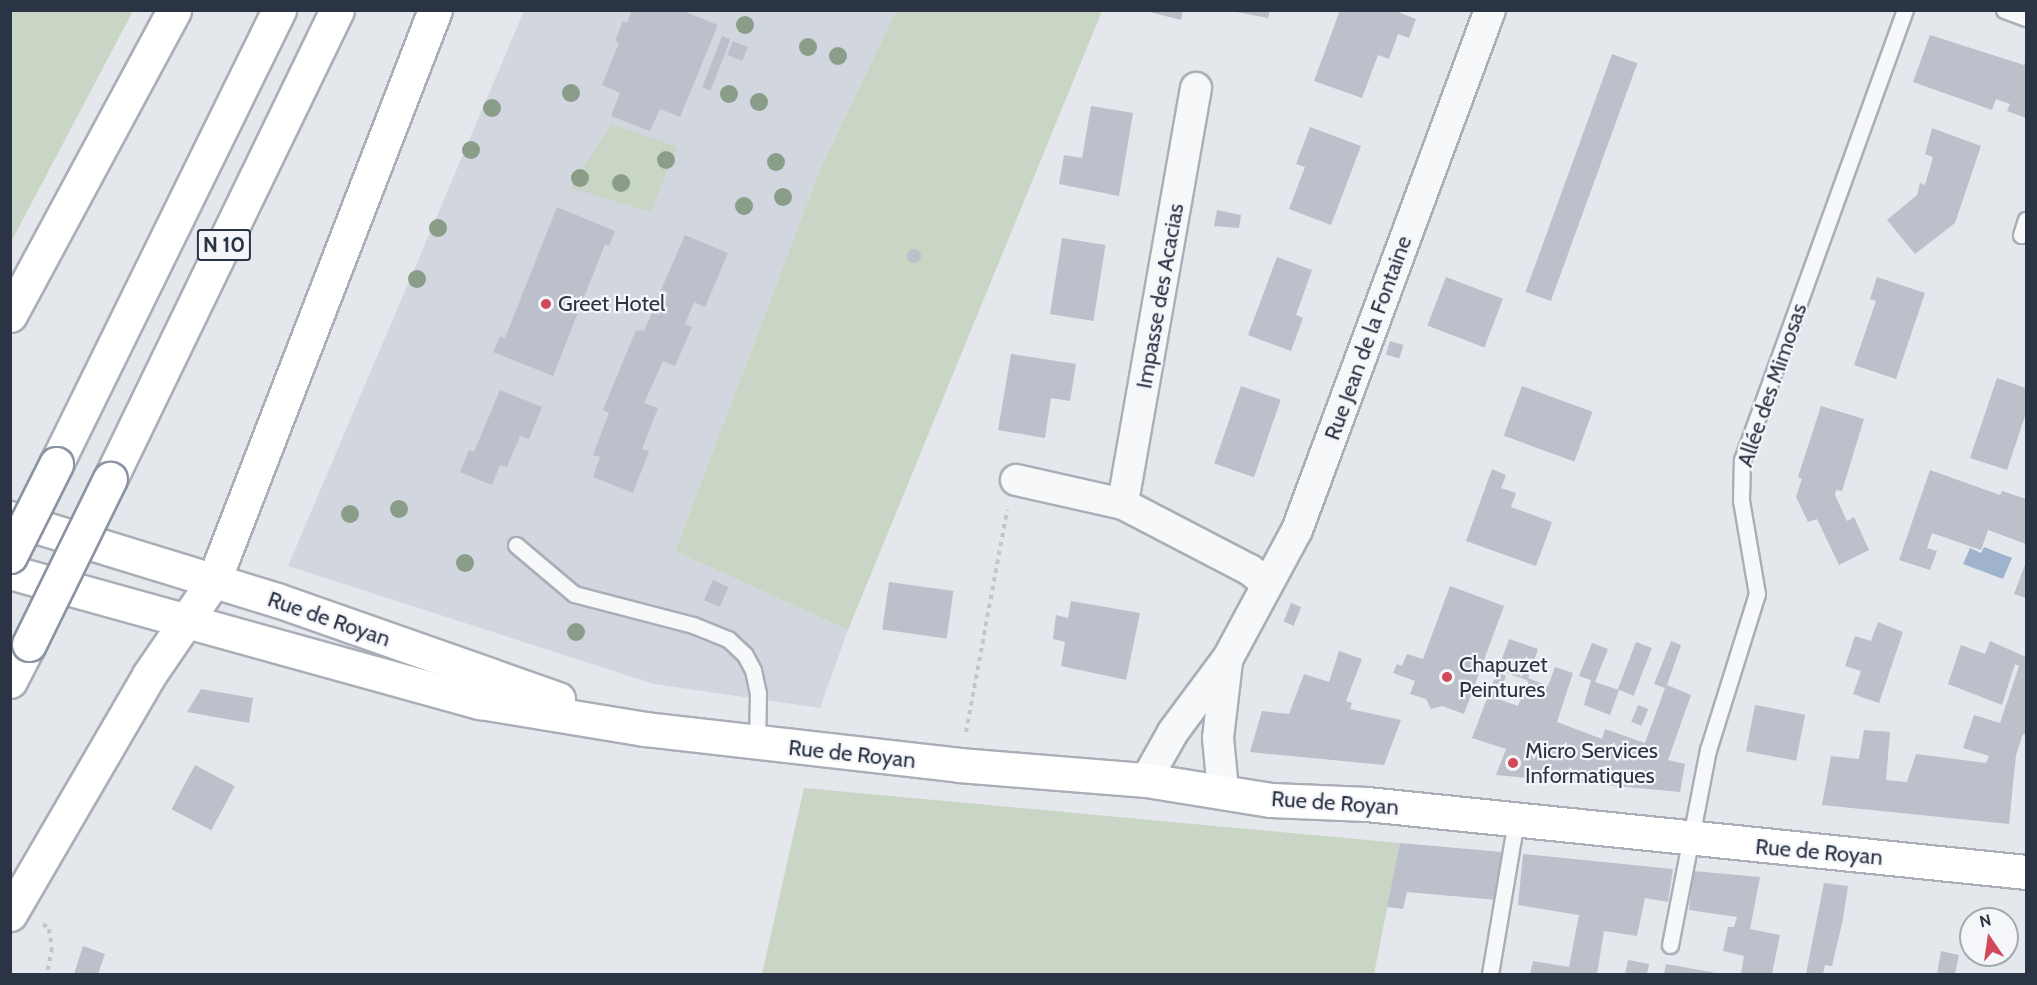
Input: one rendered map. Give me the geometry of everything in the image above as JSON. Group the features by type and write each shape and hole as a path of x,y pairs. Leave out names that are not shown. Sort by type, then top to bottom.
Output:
{"main road":[{"path":"10,315 174,10"},
{"name":"N 10","path":"10,556 279,10"},
{"name":"N 10","path":"10,681 337,10"},
{"path":"13,909 149,675 214,580 435,10"},
{"name":"Rue de Royan","path":"10,518 214,580 645,729"},
{"name":"Rue de Royan","path":"10,572 480,702 645,729 959,765 1146,780 1223,790 1271,800 1367,804 2026,872"}],"street":[{"name":"Rue Jean de la Fontaine","path":"1146,780 1173,732 1228,658 1297,530 1490,10"},
{"name":"Impasse des Acacias","path":"1123,504 1196,88"},
{"path":"1016,480 1123,504 1250,570 1267,584"},
{"name":"Rue Jean de la Fontaine","path":"1223,790 1218,738 1228,658"}],"lane":[{"name":"Allée des Mimosas","path":"1670,945 1688,838 1708,750 1757,594 1741,500 1742,460 1905,10"},
{"path":"2004,10 2026,18"},
{"path":"2021,235 2026,220"},
{"path":"516,545 574,594 693,625 728,639 745,655 753,670 758,693 757,743"},
{"path":"1490,975 1516,820"}],"path":[{"path":"959,765 1016,480"},
{"path":"13,909 49,930 52,948 47,975"}],"shaded area":[{"path":"524,11 896,11 821,167 675,551 848,630 820,708 654,684 288,566"}],"green space":[{"path":"10,11 133,11 11,242"},
{"path":"896,11 1102,11 848,630 675,551 821,167"},
{"path":"611,124 677,147 651,212 571,188"},
{"path":"804,788 1400,843 1374,974 762,974"}],"water":[{"path":"1984,547 2012,558 2003,579 1963,564 1970,548 1981,553"}],"building":[{"path":"632,10 681,10 718,25 680,117 660,109 650,131 611,116 620,93 602,85 619,43 615,41 623,21 627,23"},
{"path":"1142,10 1183,10 1181,20"},
{"path":"1226,10 1270,10 1268,18"},
{"path":"1340,10 1393,10 1416,19 1409,38 1398,34 1389,59 1378,55 1362,98 1314,81"},
{"path":"1930,35 2024,65 2026,60 2026,118 2007,111 2010,104 1996,99 1992,110 1913,82"},
{"path":"722,36 730,39 711,91 702,87"},
{"path":"733,41 748,47 742,61 727,55"},
{"path":"1612,54 1637,63 1551,301 1525,292"},
{"path":"1091,106 1133,113 1119,196 1059,184 1064,155 1082,158"},
{"path":"1310,127 1361,146 1331,225 1289,209 1305,167 1296,164"},
{"path":"1932,128 1981,146 1955,223 1915,254 1887,220 1917,195 1920,183 1925,185 1933,157 1925,154"},
{"path":"557,207 615,231 609,246 605,244 553,376 493,352 500,336 505,338"},
{"path":"1217,210 1241,215 1239,228 1214,226"},
{"path":"685,235 728,253 705,307 694,302 685,324 692,327 675,366 663,361 644,403 658,408 642,449 649,451 633,493 593,477 600,457 593,455 609,413 603,410 636,330 644,331 652,313 659,315 668,293 661,290"},
{"path":"1062,238 1105,245 1093,321 1050,314"},
{"path":"914,249 919,251 921,256 919,261 914,263 909,261 907,256 909,251"},
{"path":"1277,257 1312,270 1296,315 1303,318 1291,351 1248,335"},
{"path":"1446,277 1503,299 1484,347 1427,326"},
{"path":"1877,277 1925,293 1896,379 1854,365 1876,301 1870,299"},
{"path":"1390,341 1403,345 1399,358 1386,354"},
{"path":"1011,354 1076,364 1070,401 1051,398 1045,438 998,430"},
{"path":"1997,378 2026,388 2026,413 2007,470 1970,458"},
{"path":"1241,386 1281,400 1254,477 1214,464"},
{"path":"1522,386 1592,412 1574,461 1504,436"},
{"path":"500,390 542,407 529,439 520,436 507,467 500,465 492,485 460,472 469,450 474,452"},
{"path":"1821,406 1864,419 1842,491 1836,490 1835,495 1847,521 1854,517 1869,550 1839,565 1817,519 1808,522 1796,497 1802,479 1798,477"},
{"path":"1492,469 1506,475 1501,488 1516,493 1511,507 1552,522 1536,566 1466,541"},
{"path":"1930,470 2000,495 2002,491 2026,499 2026,544 1988,530 1981,550 1932,533 1927,548 1937,551 1930,570 1899,560"},
{"path":"2026,562 2026,598 2014,594"},
{"path":"713,580 729,587 720,607 704,600"},
{"path":"889,582 953,591 947,639 882,630"},
{"path":"1450,586 1504,606 1464,714 1442,706 1431,709 1426,699 1410,694 1415,681 1393,673 1397,664 1402,666 1407,654 1423,659"},
{"path":"1071,601 1140,613 1126,680 1061,666 1065,642 1053,639 1056,615 1068,618"},
{"path":"1291,603 1301,607 1294,626 1284,622"},
{"path":"1878,622 1903,632 1879,703 1853,694 1861,671 1845,666 1855,636 1871,641"},
{"path":"1509,639 1538,649 1528,678 1548,686 1555,667 1573,673 1557,722 1602,739 1605,729 1645,743 1665,688 1654,684 1671,641 1681,645 1667,685 1691,695 1668,760 1685,764 1680,792 1496,775 1506,749 1472,738 1497,672 1506,676 1498,699 1518,706 1527,680 1498,670"},
{"path":"1990,641 2026,657 2026,735 2023,734 2016,755 2009,824 1822,805 1831,756 1859,759 1864,730 1890,732 1886,780 1907,782 1916,754 1986,763 1989,756 1963,748 1974,715 2000,723 2019,666 2015,664 2002,705 1948,684 1961,645 1985,654"},
{"path":"1636,642 1652,648 1634,696 1618,690"},
{"path":"1592,643 1608,649 1595,682 1619,690 1610,715 1584,705 1591,680 1579,676"},
{"path":"1339,651 1362,659 1346,701 1352,703 1350,709 1401,720 1384,765 1250,752 1262,711 1289,714 1304,674 1329,682"},
{"path":"201,689 253,698 249,723 187,712"},
{"path":"1638,705 1648,709 1641,726 1631,722"},
{"path":"1755,705 1805,715 1796,761 1746,751"},
{"path":"195,765 235,786 211,830 172,809"},
{"path":"1400,843 1502,852 1497,900 1407,892 1403,909 1387,907"},
{"path":"1523,854 1673,869 1668,902 1645,898 1637,936 1604,931 1597,974 1530,974 1533,961 1569,967 1579,915 1518,905"},
{"path":"1693,871 1760,877 1750,929 1780,935 1772,974 1741,974 1744,956 1723,951 1728,927 1734,927 1737,917 1689,910"},
{"path":"1824,883 1848,886 1843,919 1832,966 1825,965 1823,974 1806,974"},
{"path":"83,946 105,954 98,974 74,974"},
{"path":"1941,951 1959,955 1955,974 1937,974"},
{"path":"1628,960 1649,964 1647,974 1625,974"},
{"path":"1666,964 1717,973 1717,974 1664,974"}],"place":[{"name":"Greet Hotel","path":"546,304"},
{"name":"Chapuzet Peintures","path":"1447,677"},
{"name":"Micro Services Informatiques","path":"1513,763"}]}
